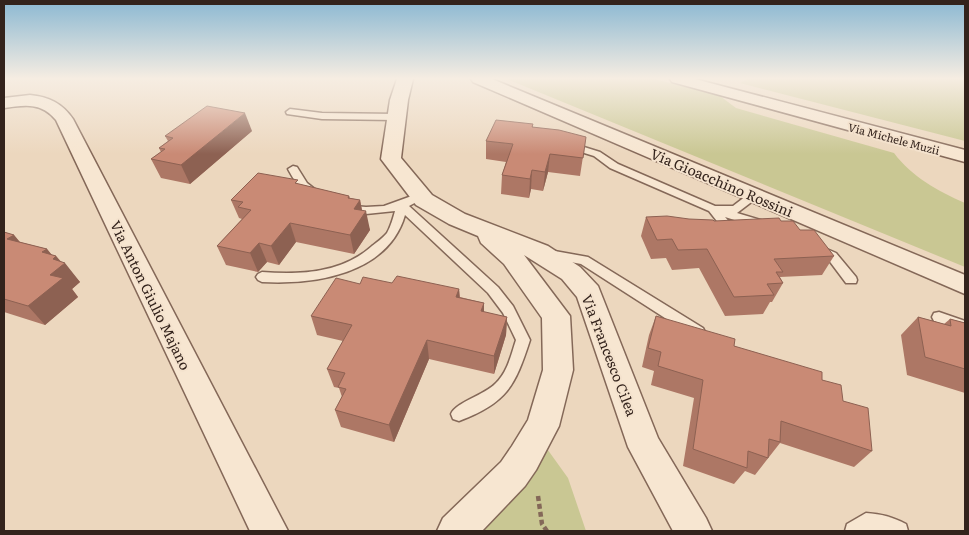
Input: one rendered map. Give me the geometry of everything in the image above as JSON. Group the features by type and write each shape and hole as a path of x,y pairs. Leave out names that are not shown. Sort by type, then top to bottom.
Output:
{"street":[{"name":"Via Anton Giulio Majano","path":"49,104 56,107 64,119 269,531"},
{"name":"Via Francesco Cilea","path":"398,104 391,159 420,196 457,219 539,252 571,273 589,293 645,446 693,531"},
{"name":"Via Gioacchino Rossini","path":"538,104 965,285"},
{"name":"Via Michele Muzii","path":"771,104 965,156"},
{"name":"Via Francesco Cilea","path":"456,531 513,474 524,458 544,426 558,370 556,316 513,258 478,227"}],"lane":[{"path":"290,112 322,116 396,117"},
{"path":"560,143 597,154 614,166 713,209 771,228"},
{"path":"293,170 303,185 329,201 368,211 389,210 402,206 420,196"},
{"path":"713,209 735,210 754,195"},
{"path":"262,277 301,278 328,273 363,261 376,251 393,232 402,206"},
{"path":"402,206 493,290 508,310 523,340 512,373 505,385 494,394 459,414"},
{"path":"709,234 723,230 726,225 713,209"},
{"path":"810,246 832,256 851,280"},
{"path":"539,252 584,260 664,312 711,339"},
{"path":"939,317 965,327"},
{"path":"854,531 866,522 884,523 899,531"}],"shaded area":[{"path":"568,104 731,104 736,108 894,153 917,176 945,194 965,203 965,267"},
{"path":"821,104 965,104 965,141"},
{"path":"545,446 568,478 586,531 477,531 498,510"}],"building":[{"path":"207,106 245,113 181,165 151,159 165,149 159,148 173,138 165,136"},
{"path":"496,120 533,124 532,127 559,130 586,137 583,158 550,154 545,172 532,170 530,179 502,175 513,144 486,141"},
{"path":"258,173 298,180 295,183 349,196 348,198 360,200 354,209 366,211 350,235 290,223 271,246 259,243 250,253 217,246 251,210 238,207 243,202 231,200"},
{"path":"667,216 714,221 779,218 781,221 793,221 800,230 814,230 834,256 774,259 783,272 776,272 783,283 767,284 774,295 734,297 707,249 678,250 672,239 657,240 646,217"},
{"path":"4,232 14,235 7,239 47,249 42,252 56,256 53,259 65,263 50,275 63,278 28,306 4,299"},
{"path":"397,276 459,289 456,297 484,303 481,311 507,317 494,356 427,340 389,425 335,410 346,389 338,387 345,373 327,369 352,325 311,316 336,278 360,284 363,277 392,283"},
{"path":"656,316 735,339 734,346 822,372 822,380 841,385 843,401 868,408 872,451 781,421 780,442 769,439 768,458 748,451 747,468 693,449 703,380 658,366 661,352 648,348"},
{"path":"918,317 951,326 950,319 965,323 965,369 925,357"}]}
